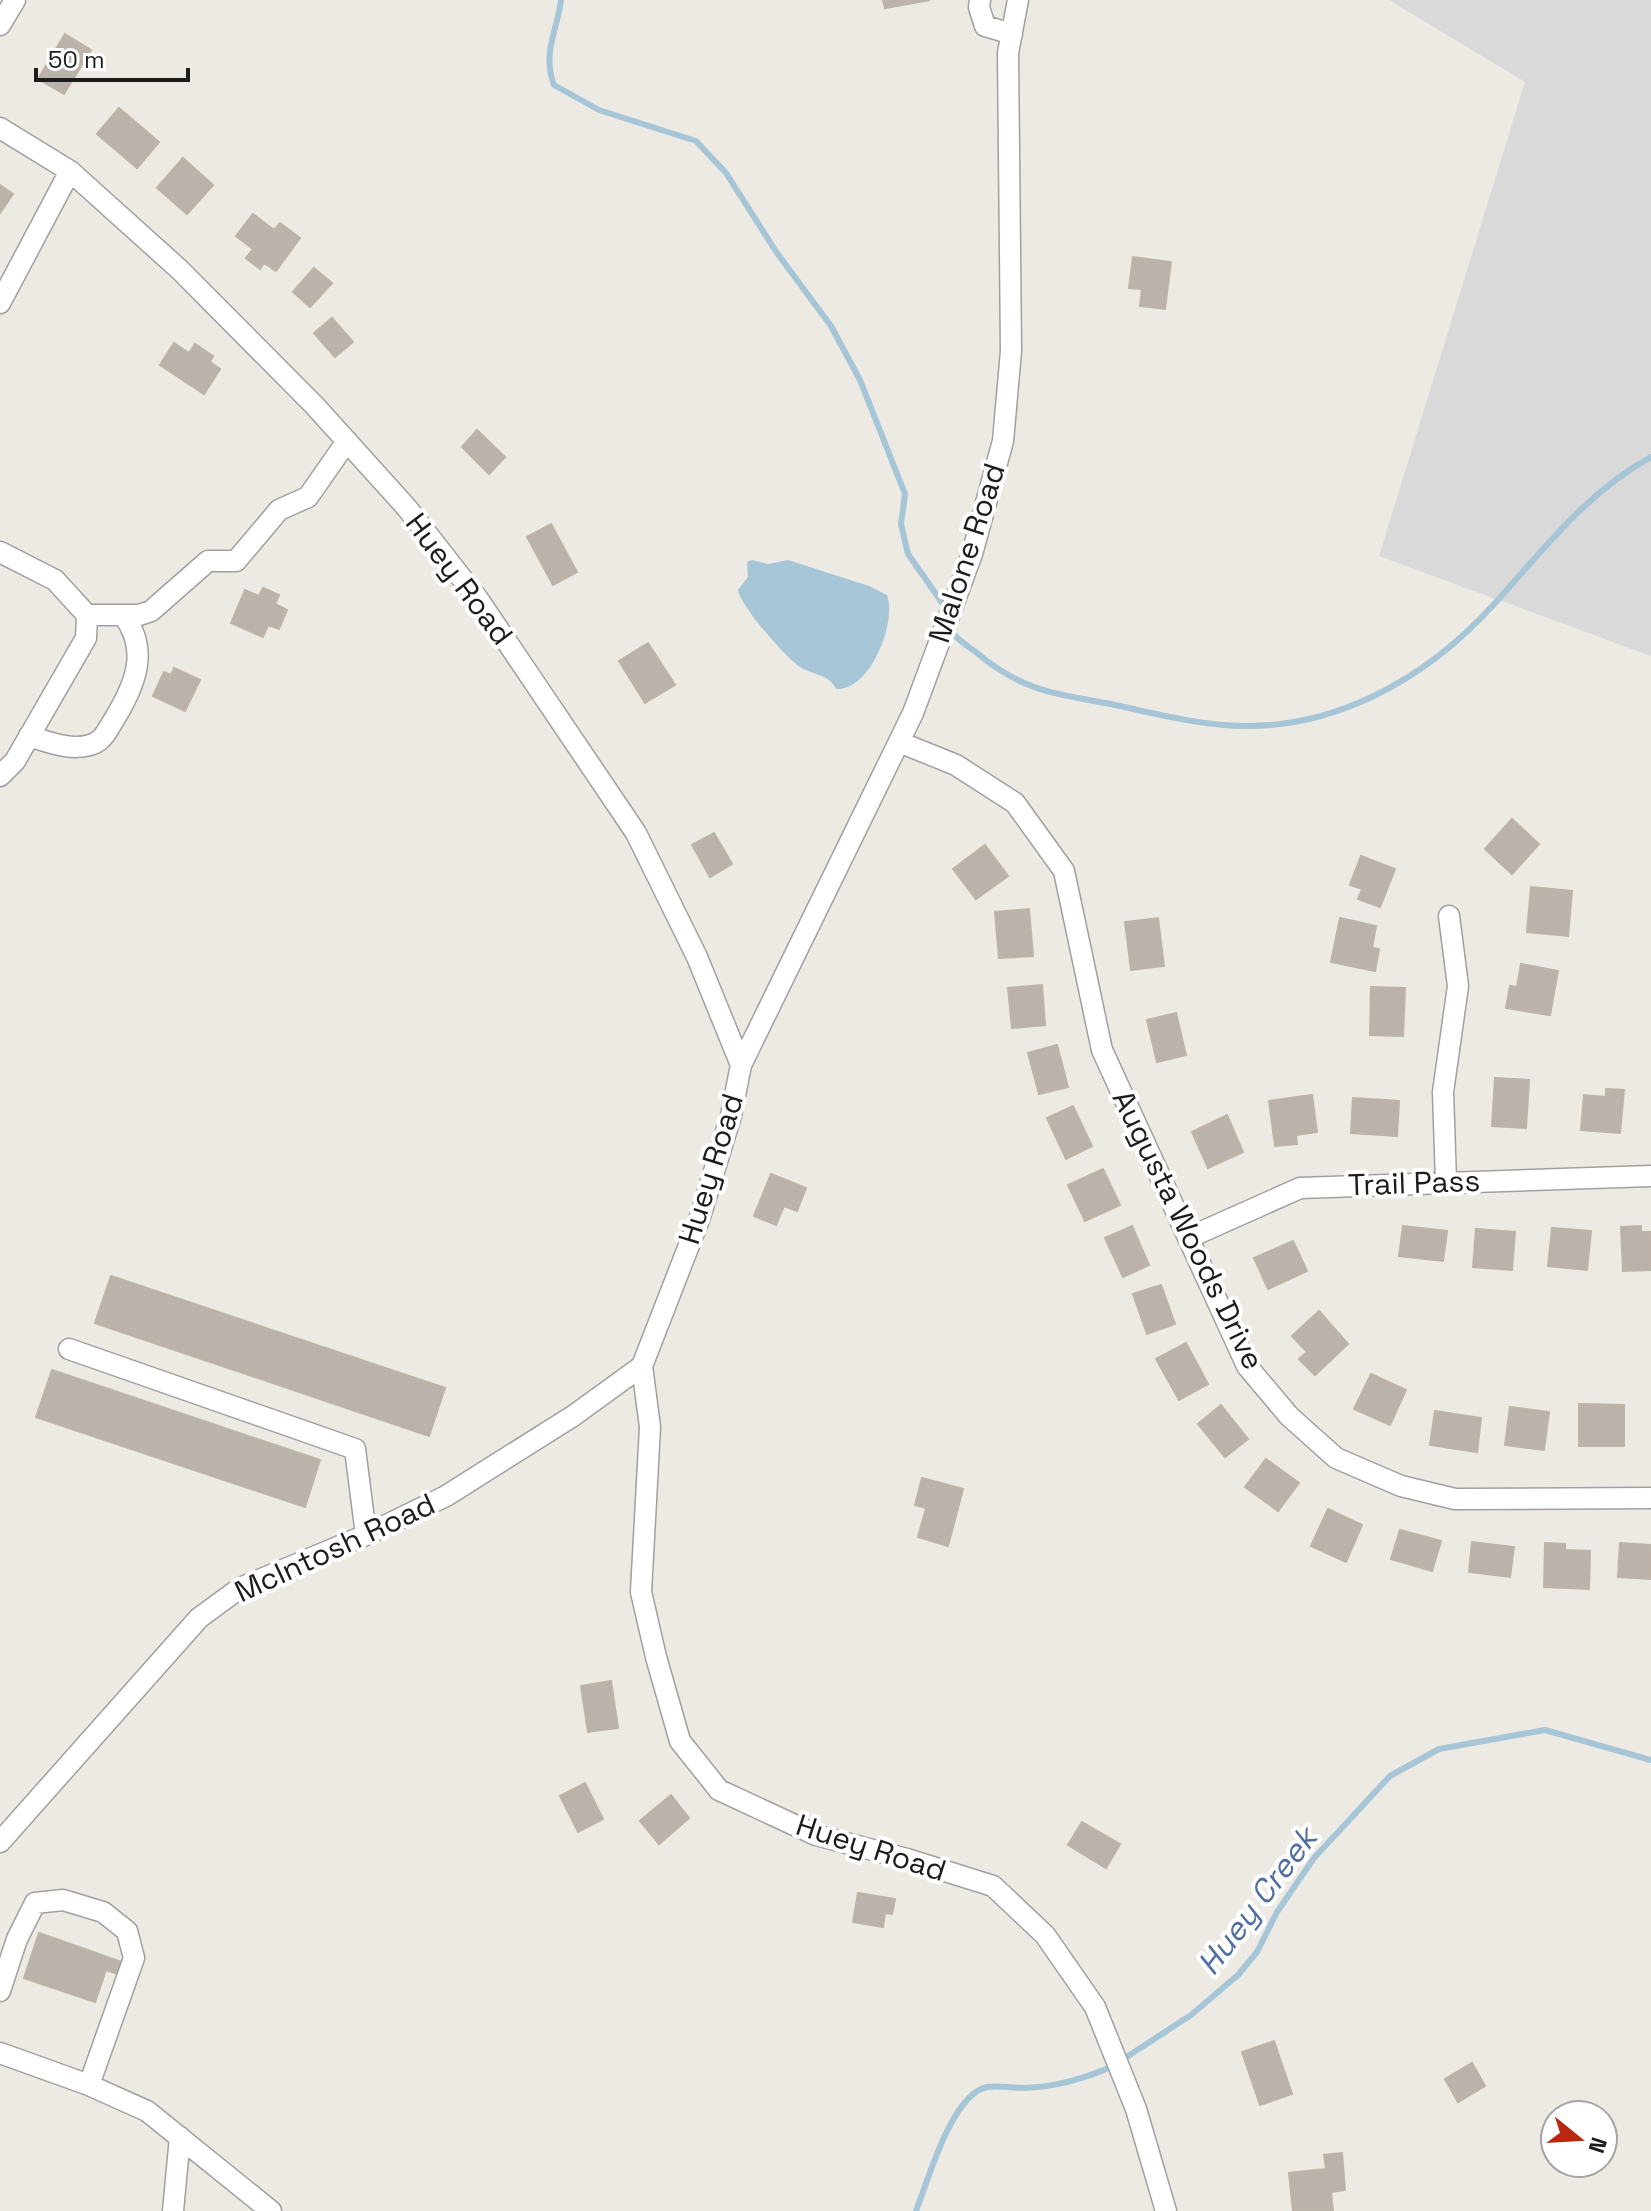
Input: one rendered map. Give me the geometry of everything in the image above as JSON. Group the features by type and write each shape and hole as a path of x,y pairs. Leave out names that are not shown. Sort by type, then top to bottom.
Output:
{"street":[{"path":"0,25 15,0"},
{"path":"980,0 985,26 1012,34"},
{"name":"Malone Road","path":"741,1065 913,713 972,554 1003,441 1011,351 1008,53 1018,0"},
{"name":"Huey Road","path":"0,128 70,171 180,270 347,441 407,508 478,599 636,833 697,957 741,1065 731,1116 700,1217 642,1366 650,1427 641,1592 680,1741 719,1790 816,1835 993,1886 1045,1935 1095,2007 1136,2109 1166,2211"},
{"path":"0,303 70,171"},
{"path":"87,615 139,615 151,611 208,561 236,561 279,510 308,497 347,441"},
{"path":"0,552 55,580 87,615 86,638 15,761 0,776"},
{"path":"29,736 74,747 101,741 125,702 138,669 133,627 123,615"},
{"name":"Augusta Woods Drive","path":"899,742 956,765 1015,803 1064,871 1102,1050 1247,1366 1289,1416 1336,1458 1401,1486 1455,1499 1651,1498"},
{"path":"1446,1182 1443,1092 1458,986 1449,916"},
{"name":"Trail Pass","path":"1188,1238 1300,1188 1651,1176"},
{"path":"69,1349 355,1449 366,1535"},
{"name":"McIntosh Road","path":"0,1842 199,1618 240,1588 366,1535 446,1496 573,1416 642,1366"},
{"path":"0,1991 17,1939 35,1903 63,1900 103,1912 127,1931 134,1958 89,2085"},
{"path":"0,2053 89,2085 147,2111 271,2211"},
{"path":"173,2211 180,2137"}],"shaded area":[{"path":"1389,0 1651,0 1651,656 1379,556 1525,82"}],"water":[{"path":"752,560 768,564 788,560 869,586 887,595 888,621 884,637 870,667 860,679 849,687 836,689 825,678 800,667 774,642 746,607 738,590 748,577 747,562"}],"building":[{"path":"883,0 930,0 885,8"},
{"path":"65,34 91,50 64,94 38,79"},
{"path":"119,108 159,142 137,168 97,134"},
{"path":"183,158 213,185 187,214 157,188"},
{"path":"0,185 13,194 0,213"},
{"path":"253,214 274,230 280,223 300,238 276,271 264,263 260,269 246,258 253,249 236,236"},
{"path":"1133,257 1171,262 1165,309 1140,306 1142,289 1129,288"},
{"path":"314,268 332,283 310,307 293,292"},
{"path":"332,318 353,342 335,357 314,333"},
{"path":"174,343 189,353 195,344 213,356 210,362 220,369 204,394 160,365"},
{"path":"477,430 505,457 489,474 462,447"},
{"path":"551,524 577,572 553,585 527,537"},
{"path":"263,588 279,595 275,604 287,610 279,629 268,625 263,637 231,623 245,590 259,596"},
{"path":"648,643 675,685 645,703 619,661"},
{"path":"174,668 200,680 185,711 153,696 164,672 171,675"},
{"path":"1512,819 1539,844 1512,874 1485,849"},
{"path":"714,833 732,864 710,877 692,845"},
{"path":"985,845 1008,876 976,899 953,869"},
{"path":"1361,856 1395,869 1380,907 1358,899 1362,889 1350,885"},
{"path":"1531,887 1572,891 1568,936 1527,932"},
{"path":"1029,909 1033,956 999,958 995,912"},
{"path":"1158,918 1164,966 1131,970 1125,922"},
{"path":"1340,918 1376,926 1372,948 1379,949 1375,971 1331,962"},
{"path":"1521,964 1558,971 1550,1015 1506,1008 1510,986 1517,987"},
{"path":"1042,985 1045,1025 1012,1028 1008,988"},
{"path":"1371,987 1405,988 1403,1036 1370,1035"},
{"path":"1176,1013 1186,1055 1157,1062 1147,1020"},
{"path":"1057,1045 1068,1087 1039,1094 1028,1053"},
{"path":"1495,1078 1529,1080 1526,1128 1492,1126"},
{"path":"1606,1089 1624,1090 1620,1133 1581,1130 1584,1095 1606,1097"},
{"path":"1312,1095 1317,1132 1296,1135 1297,1144 1275,1146 1269,1101"},
{"path":"1353,1098 1399,1101 1397,1136 1351,1133"},
{"path":"1073,1106 1092,1146 1066,1159 1047,1118"},
{"path":"1227,1115 1243,1152 1208,1168 1192,1132"},
{"path":"1103,1169 1120,1205 1085,1221 1068,1185"},
{"path":"771,1174 806,1188 797,1211 784,1206 776,1225 754,1216"},
{"path":"1132,1226 1149,1265 1123,1277 1105,1238"},
{"path":"1403,1226 1447,1231 1443,1261 1399,1256"},
{"path":"1641,1226 1641,1232 1651,1232 1651,1270 1623,1271 1621,1227"},
{"path":"1552,1228 1591,1231 1587,1270 1548,1266"},
{"path":"1476,1229 1515,1232 1512,1270 1473,1267"},
{"path":"1293,1241 1307,1271 1268,1289 1254,1258"},
{"path":"111,1276 445,1388 429,1436 95,1323"},
{"path":"1161,1285 1175,1324 1147,1334 1133,1294"},
{"path":"1319,1311 1348,1344 1315,1375 1299,1359 1307,1352 1292,1336"},
{"path":"1186,1343 1208,1384 1179,1400 1156,1359"},
{"path":"52,1370 320,1460 305,1507 36,1417"},
{"path":"1371,1374 1406,1390 1390,1425 1354,1409"},
{"path":"1579,1404 1624,1405 1624,1446 1579,1446"},
{"path":"1221,1405 1248,1439 1225,1457 1198,1424"},
{"path":"1510,1407 1549,1412 1544,1450 1505,1445"},
{"path":"1435,1411 1481,1418 1477,1452 1430,1445"},
{"path":"1266,1459 1299,1483 1278,1511 1245,1487"},
{"path":"922,1478 963,1489 948,1546 918,1537 926,1508 915,1505"},
{"path":"1328,1509 1362,1525 1346,1562 1311,1546"},
{"path":"1400,1530 1441,1541 1432,1571 1391,1559"},
{"path":"1472,1542 1514,1547 1510,1577 1469,1572"},
{"path":"1545,1543 1565,1544 1565,1550 1590,1551 1589,1589 1544,1587"},
{"path":"1620,1543 1651,1545 1651,1579 1618,1577"},
{"path":"611,1681 618,1728 588,1732 581,1686"},
{"path":"585,1783 603,1819 578,1832 560,1796"},
{"path":"671,1795 689,1818 659,1844 640,1821"},
{"path":"1082,1822 1120,1844 1106,1868 1068,1845"},
{"path":"858,1893 895,1899 892,1914 885,1913 883,1927 853,1922"},
{"path":"39,1933 122,1962 118,1974 106,1970 95,2002 24,1978"},
{"path":"1274,2041 1292,2094 1260,2105 1242,2052"},
{"path":"1472,2063 1485,2086 1458,2102 1445,2079"},
{"path":"1342,2153 1345,2190 1331,2192 1333,2211 1293,2211 1289,2173 1326,2169 1324,2155"}],"waterway":[{"path":"561,0 549,63 554,85 599,110 696,141 726,173 777,253 831,326 860,380 905,494 901,524 908,554 943,604 945,612"},
{"path":"950,630 993,666 1040,689 1210,724 1264,725 1302,720 1374,696 1439,655 1469,630 1586,504 1651,457"},
{"name":"Huey Creek","path":"1122,2060 1191,2015 1238,1975 1257,1952 1277,1912 1314,1858 1390,1776 1439,1749 1545,1730 1651,1760"},
{"name":"Huey Creek","path":"916,2211 952,2121 974,2093 992,2086 1024,2088 1059,2084 1113,2066"}]}
